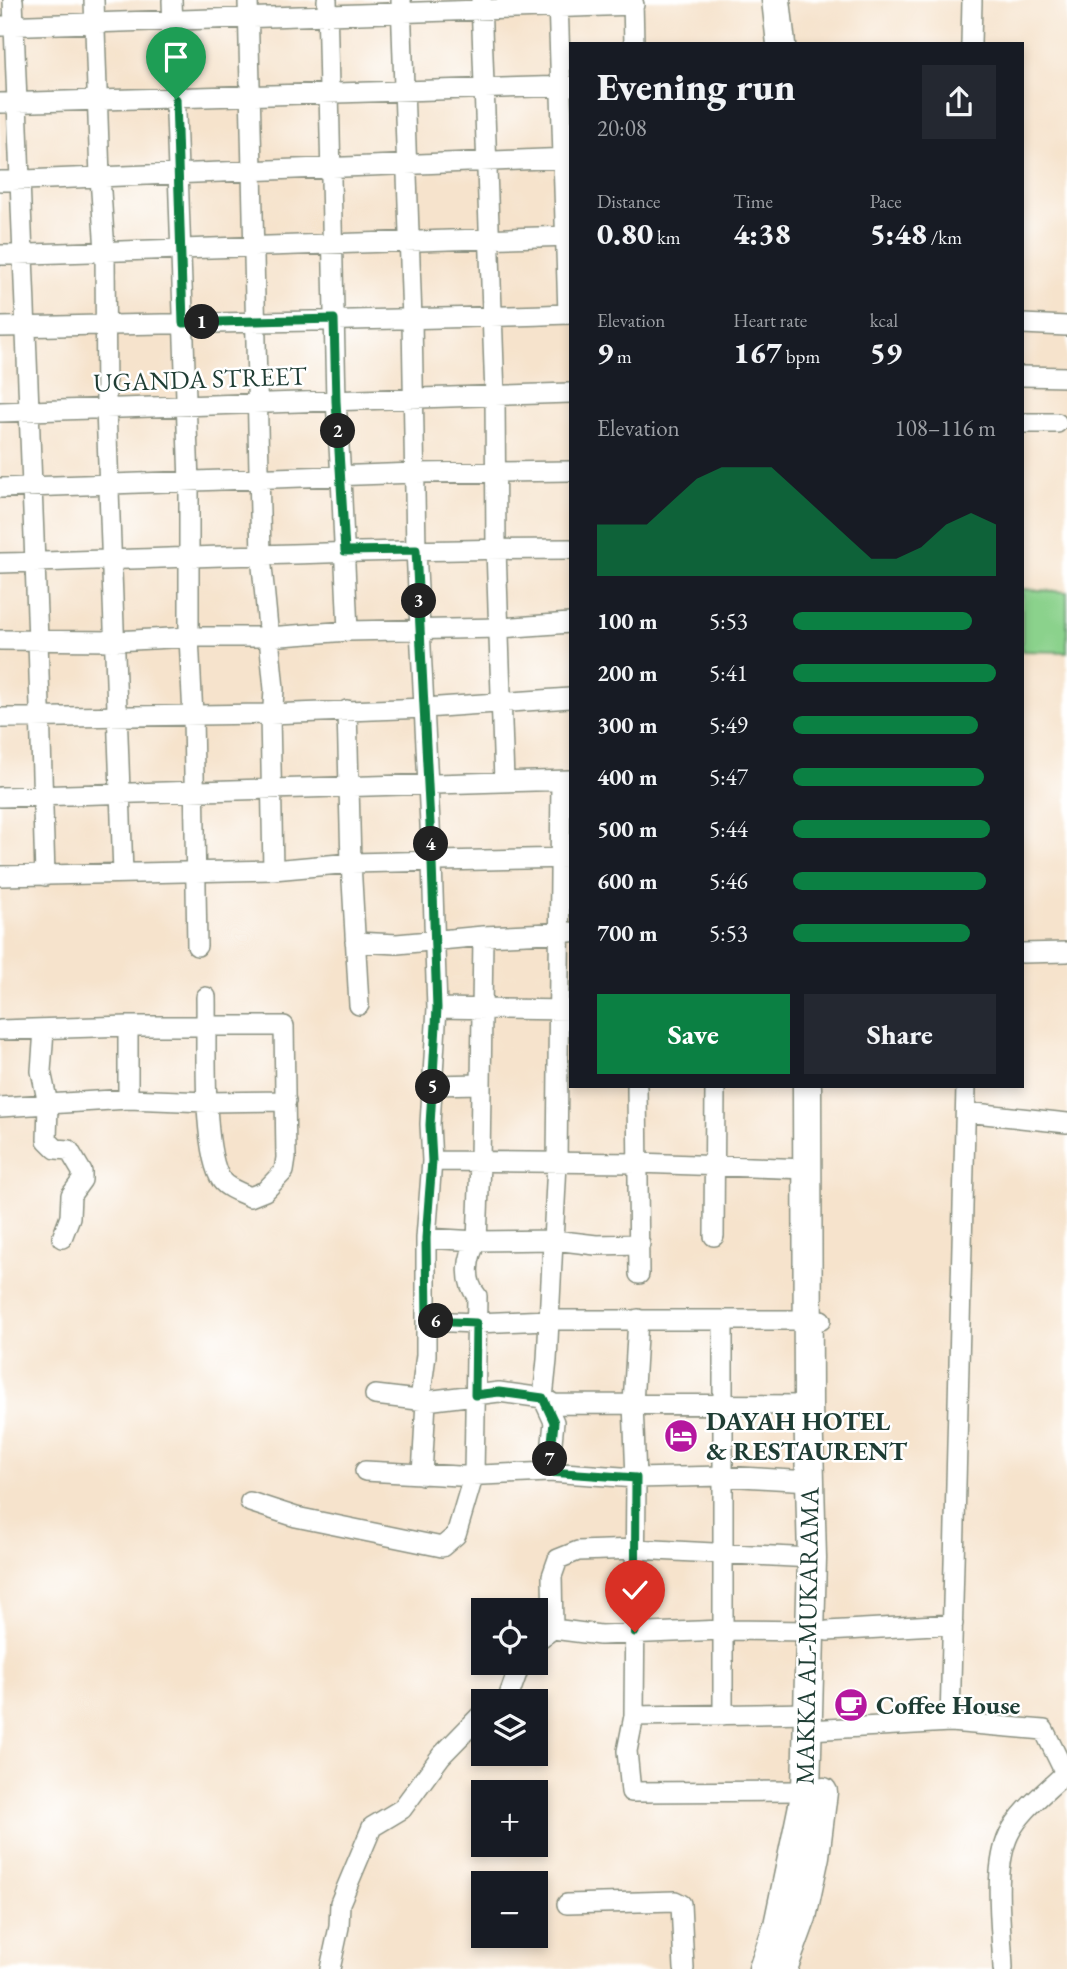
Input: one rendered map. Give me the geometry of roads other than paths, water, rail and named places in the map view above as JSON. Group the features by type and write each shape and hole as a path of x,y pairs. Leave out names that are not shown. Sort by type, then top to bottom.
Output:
{"highway":[{"path":"776,0 781,42"},
{"path":"796,0 799,42"},
{"name":"MAKKA AL-MUKARAMA","path":"807,1088 807,1169 815,1320 808,1405 812,1558 818,1631"},
{"name":"MAKKA AL-MUKARAMA","path":"763,1969 778,1925 806,1791 814,1724 818,1631 815,1320 821,1088"},
{"name":"MAKKA AL-MUKARAMA","path":"782,1969 802,1917 815,1856 822,1802 814,1724"}],"street":[{"path":"13,0 7,26 9,103 21,181 45,876"},
{"path":"94,0 105,251 106,408 116,717 124,873"},
{"path":"172,0 189,483 189,637 197,946"},
{"path":"971,42 972,0"},
{"path":"7,26 173,22 248,9 633,3 634,42"},
{"path":"0,327 334,319 412,320 569,314 565,86 558,4"},
{"path":"482,5 495,396 496,549 505,781"},
{"path":"402,7 416,550 437,1008 430,1125 432,1161 426,1238 427,1321 421,1393 426,1401 422,1475"},
{"path":"327,8 336,401 348,631"},
{"path":"248,9 259,403 258,480 261,556 274,689 270,714 273,870"},
{"path":"9,103 565,86"},
{"path":"0,181 567,158"},
{"path":"0,255 568,236"},
{"path":"1024,324 1067,326"},
{"path":"1024,376 1067,377"},
{"name":"UGANDA STREET","path":"0,412 569,393"},
{"path":"1024,423 1057,422"},
{"path":"0,488 415,473 569,471"},
{"path":"0,563 345,551 569,549"},
{"path":"0,640 115,641 268,637 348,631 420,631 569,623"},
{"path":"0,718 270,714 425,708 569,698"},
{"path":"347,710 351,863 359,1005"},
{"path":"0,797 566,781 564,1086 543,1398 554,1422 549,1472"},
{"path":"0,876 273,870 351,863 565,858"},
{"path":"355,942 397,944 435,939 565,932"},
{"path":"250,1502 296,1517 443,1547 456,1535 474,1474 477,1296 470,1288 468,1277 471,1251 477,1241 483,936"},
{"path":"1024,953 1067,951"},
{"path":"0,1030 128,1026 206,1026 284,1026 284,1171 265,1191 250,1197 223,1184 212,1162 207,1102 206,1026 206,997"},
{"path":"437,1008 564,1010"},
{"path":"128,1026 128,1099"},
{"path":"44,1030 41,1071 48,1104 47,1140 56,1149 69,1150 82,1172 82,1180 71,1195 70,1216 62,1238"},
{"path":"433,1086 480,1084"},
{"path":"636,1088 639,1274"},
{"path":"714,1236 715,1088"},
{"path":"950,1722 966,1088"},
{"path":"0,1107 128,1099 286,1101"},
{"path":"966,1112 1067,1123"},
{"path":"432,1161 638,1163 807,1169"},
{"path":"426,1238 477,1241 554,1240 596,1245 640,1244"},
{"path":"427,1321 476,1323 638,1319 815,1320"},
{"path":"638,1319 633,1404 636,1478 634,1716 627,1751 631,1792 806,1791"},
{"path":"723,1320 723,1715"},
{"path":"375,1395 426,1401 499,1392 543,1398 554,1404 808,1405"},
{"path":"365,1471 459,1476 549,1472 636,1478 723,1476 810,1481"},
{"path":"553,1629 552,1576 558,1559 578,1551 636,1549 812,1558"},
{"path":"548,1633 553,1629 600,1635 723,1630 818,1631 953,1624"},
{"path":"634,1716 723,1715 814,1724 950,1722 1044,1730 1066,1776 1026,1811 1010,1833 1003,1852 1000,1889 1003,1969"},
{"path":"330,1969 339,1927 340,1903 372,1827 402,1809 441,1756 471,1725"},
{"path":"567,1904 675,1901 681,1904 684,1969"}],"place":[{"name":"DAYAH HOTEL & RESTAURENT","path":"681,1436"},
{"name":"Coffee House","path":"851,1705"}]}
